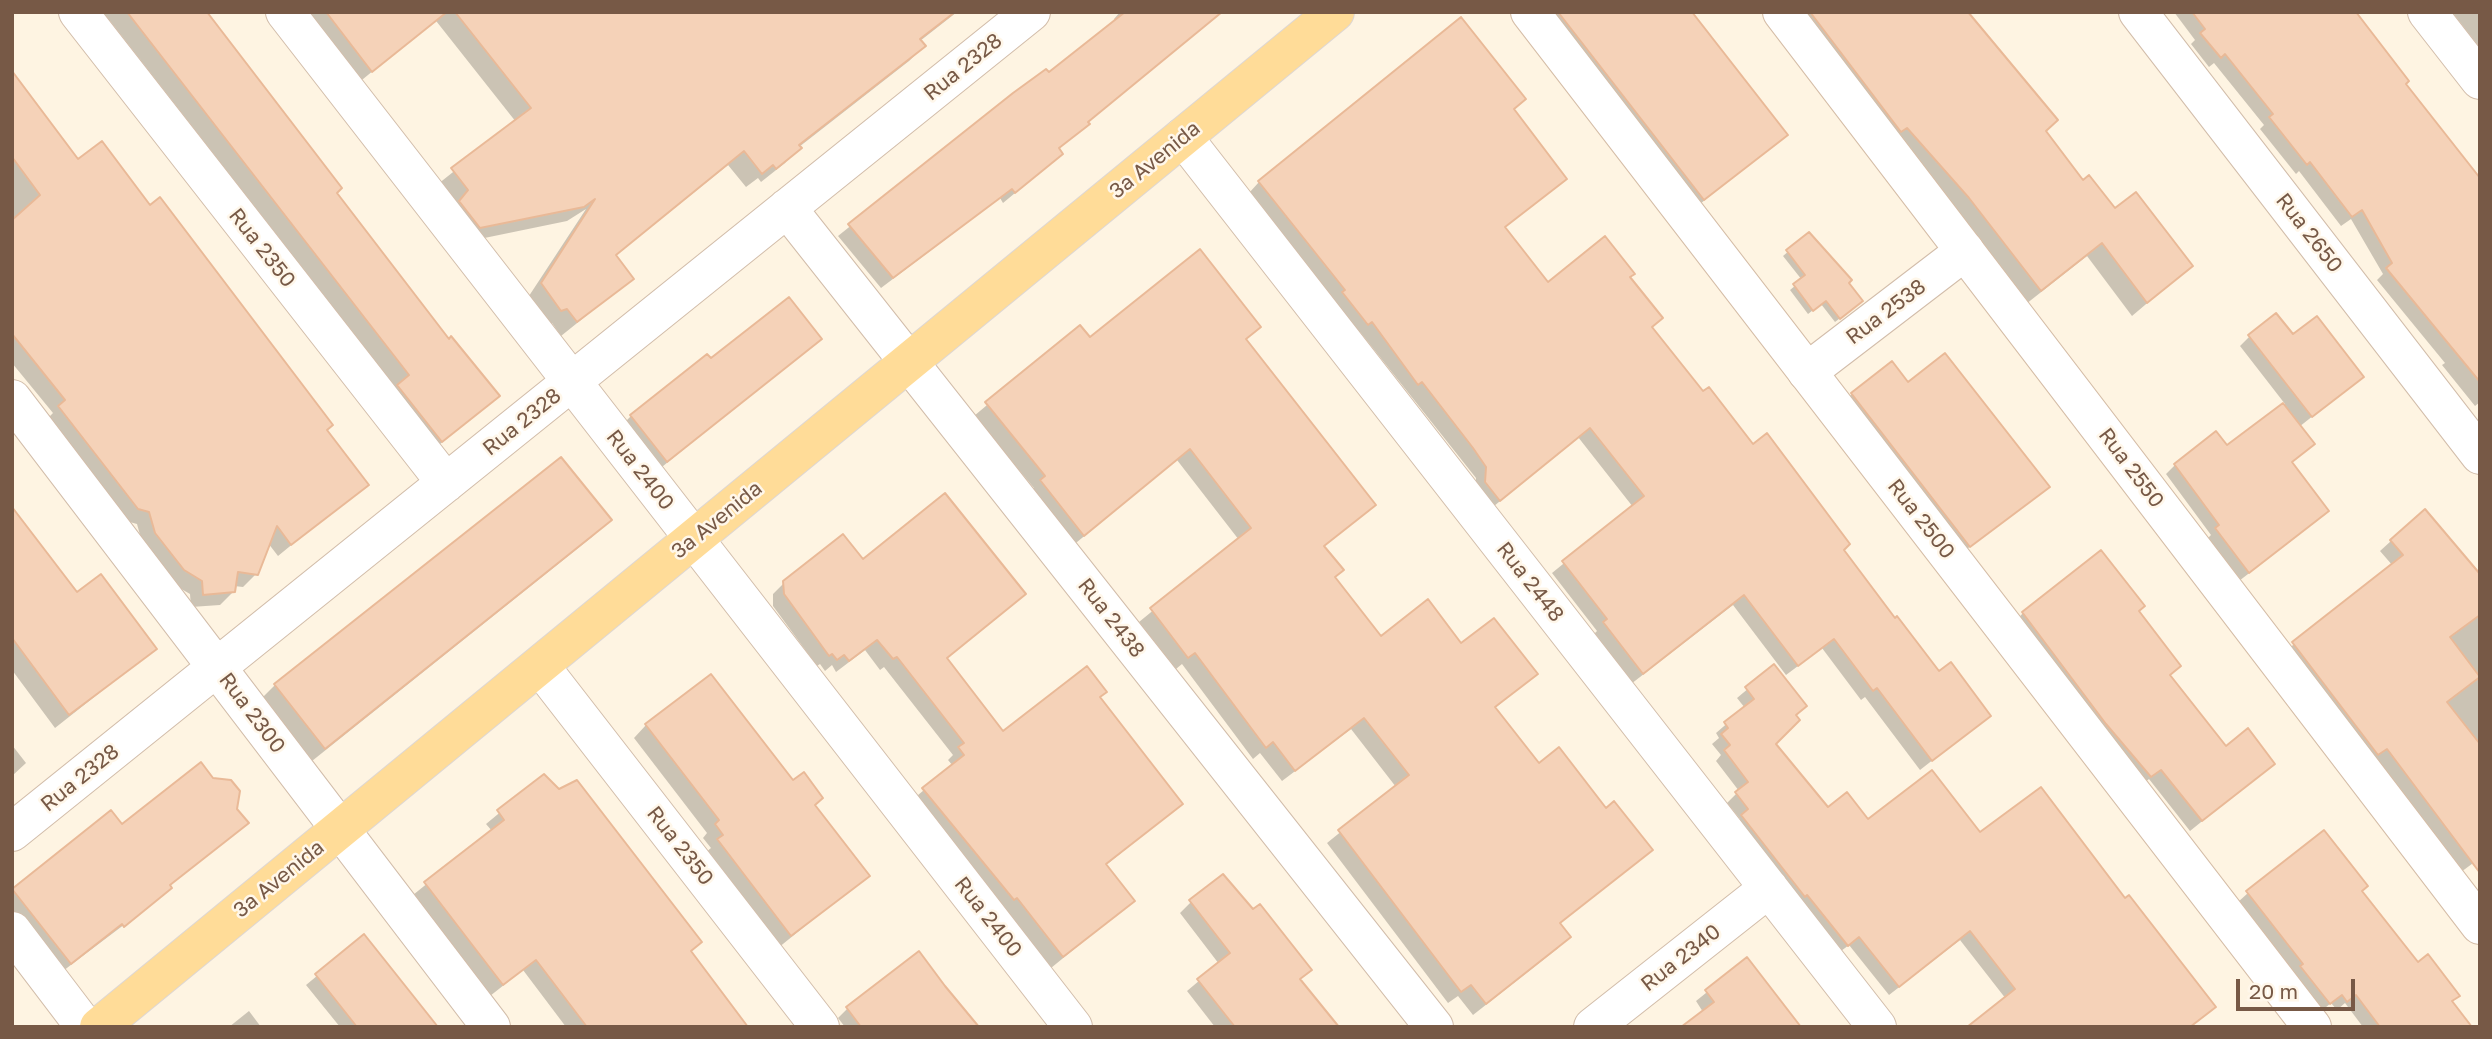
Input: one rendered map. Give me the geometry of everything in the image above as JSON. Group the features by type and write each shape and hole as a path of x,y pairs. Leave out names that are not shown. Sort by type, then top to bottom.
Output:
{"main road":[{"name":"3ª Avenida","path":"99,1027 1335,12"}],"street":[{"name":"Rua 2350","path":"78,12 446,483"},
{"name":"Rua 2400","path":"285,12 1073,1027"},
{"name":"Rua 2328","path":"12,832 1031,12"},
{"name":"Rua 2500","path":"1530,12 2312,1027"},
{"name":"Rua 2550","path":"1782,12 2480,925"},
{"name":"Rua 2650","path":"2138,12 2480,455"},
{"path":"2427,12 2480,80"},
{"name":"Rua 2448","path":"1183,137 1877,1027"},
{"name":"Rua 2438","path":"788,208 1434,1027"},
{"name":"Rua 2538","path":"1807,372 1965,251"},
{"name":"Rua 2300","path":"12,399 491,1027"},
{"name":"Rua 2350","path":"540,666 820,1027"},
{"name":"Rua 2340","path":"1593,1027 1769,888"},
{"path":"12,932 85,1027"}],"building":[{"path":"127,12 207,12 342,188 337,193 449,339 451,336 500,396 442,442 397,385 409,375"},
{"path":"326,12 447,12 372,72"},
{"path":"455,12 955,12 920,39 926,46 799,145 802,148 776,169 773,165 762,174 744,151 616,255 634,279 577,322 567,309 561,311 541,283 595,199 584,207 480,228 459,201 468,190 451,168 531,108"},
{"path":"1125,12 1222,12 1088,122 1090,124 1059,148 1063,154 1015,193 1012,189 893,278 848,224 1013,93 1046,69 1049,72"},
{"path":"1558,12 1692,12 1788,135 1704,200"},
{"path":"1810,12 1968,12 2058,120 2046,131 2083,180 2089,175 2115,208 2136,192 2193,266 2147,303 2102,243 2041,291 1969,198 1907,128 1901,132"},
{"path":"2192,12 2356,12 2409,81 2406,84 2480,178 2480,382 2386,268 2392,263 2362,210 2352,217 2310,162 2307,165 2269,117 2273,114 2225,54 2221,58 2200,33 2205,29"},
{"path":"1461,17 1526,99 1514,109 1567,179 1505,227 1548,282 1605,236 1635,274 1630,277 1663,318 1652,327 1703,391 1709,387 1753,444 1767,433 1850,544 1844,550 1895,618 1897,616 1939,671 1951,662 1991,716 1932,761 1877,688 1873,691 1834,639 1798,666 1744,595 1643,674 1603,622 1607,619 1562,561 1644,496 1590,428 1500,501 1485,482 1486,467 1473,448 1422,382 1418,385 1372,322 1368,325 1342,292 1345,290 1258,181"},
{"path":"12,71 78,159 102,141 150,205 160,197 333,425 327,430 369,485 291,545 277,526 258,575 238,572 235,592 203,595 202,581 184,570 155,533 149,512 138,509 58,406 65,400 12,334 12,220 40,195 12,157"},
{"path":"1809,232 1852,280 1849,283 1863,301 1840,319 1826,301 1813,311 1793,284 1805,275 1786,250"},
{"path":"1200,249 1261,327 1246,339 1376,505 1324,546 1344,570 1335,577 1381,636 1428,599 1461,643 1494,618 1538,674 1495,707 1539,763 1559,747 1606,808 1614,801 1653,850 1560,923 1571,937 1486,1004 1471,985 1461,992 1338,830 1409,775 1364,718 1295,771 1273,742 1266,748 1195,653 1188,658 1150,608 1251,528 1190,449 1084,536 1040,480 1045,476 985,402 1080,325 1090,337"},
{"path":"789,297 822,339 667,462 630,415 707,354 711,358"},
{"path":"2276,313 2293,334 2317,316 2364,377 2312,417 2248,335"},
{"path":"1945,353 2050,487 1970,547 1851,393 1892,361 1908,382"},
{"path":"2283,403 2315,444 2292,462 2329,511 2249,573 2215,528 2219,525 2174,464 2216,431 2227,445"},
{"path":"561,457 612,520 325,749 274,684"},
{"path":"945,493 1026,594 947,658 1003,731 1087,666 1107,692 1100,697 1183,804 1106,864 1135,901 1063,957 1017,898 1014,900 922,788 964,755 958,747 964,743 897,657 893,659 877,640 849,661 844,655 837,660 832,654 829,656 784,594 783,581 843,534 863,559"},
{"path":"12,507 77,592 101,574 157,649 69,715 12,638"},
{"path":"2425,509 2480,574 2480,615 2450,637 2480,677 2447,702 2480,744 2480,873 2387,749 2378,755 2292,642 2403,555 2390,540"},
{"path":"2101,550 2145,606 2139,611 2181,666 2170,675 2226,746 2248,728 2275,764 2202,821 2161,770 2151,777 2106,724 2022,612"},
{"path":"1774,664 1807,706 1796,715 1800,720 1776,744 1828,807 1847,792 1868,819 1932,770 1980,832 2041,787 2125,898 2129,895 2216,1007 2190,1027 1967,1027 2015,989 1970,931 1899,987 1859,937 1848,946 1807,895 1805,897 1741,815 1748,809 1735,792 1748,782 1724,750 1730,745 1721,734 1728,728 1724,722 1754,699 1745,687"},
{"path":"711,674 793,780 804,772 823,798 815,805 870,876 791,936 717,839 723,835 715,824 719,820 645,724"},
{"path":"201,762 213,778 231,780 240,791 237,809 249,823 170,885 172,888 124,927 122,924 71,964 12,889 111,810 122,824"},
{"path":"544,774 559,789 577,780 702,942 691,951 748,1027 587,1027 536,960 503,985 424,882 504,820 497,810"},
{"path":"2324,830 2368,886 2362,891 2418,962 2428,954 2460,996 2452,1001 2472,1027 2380,1027 2356,995 2347,1002 2342,995 2330,1004 2300,966 2303,964 2246,891"},
{"path":"1223,874 1253,909 1260,904 1312,970 1300,979 1339,1027 1235,1027 1197,979 1230,953 1189,900"},
{"path":"364,934 438,1027 357,1027 315,974"},
{"path":"919,951 979,1027 861,1027 846,1007"},
{"path":"1747,957 1801,1027 1681,1027 1714,1002 1705,990"}]}
